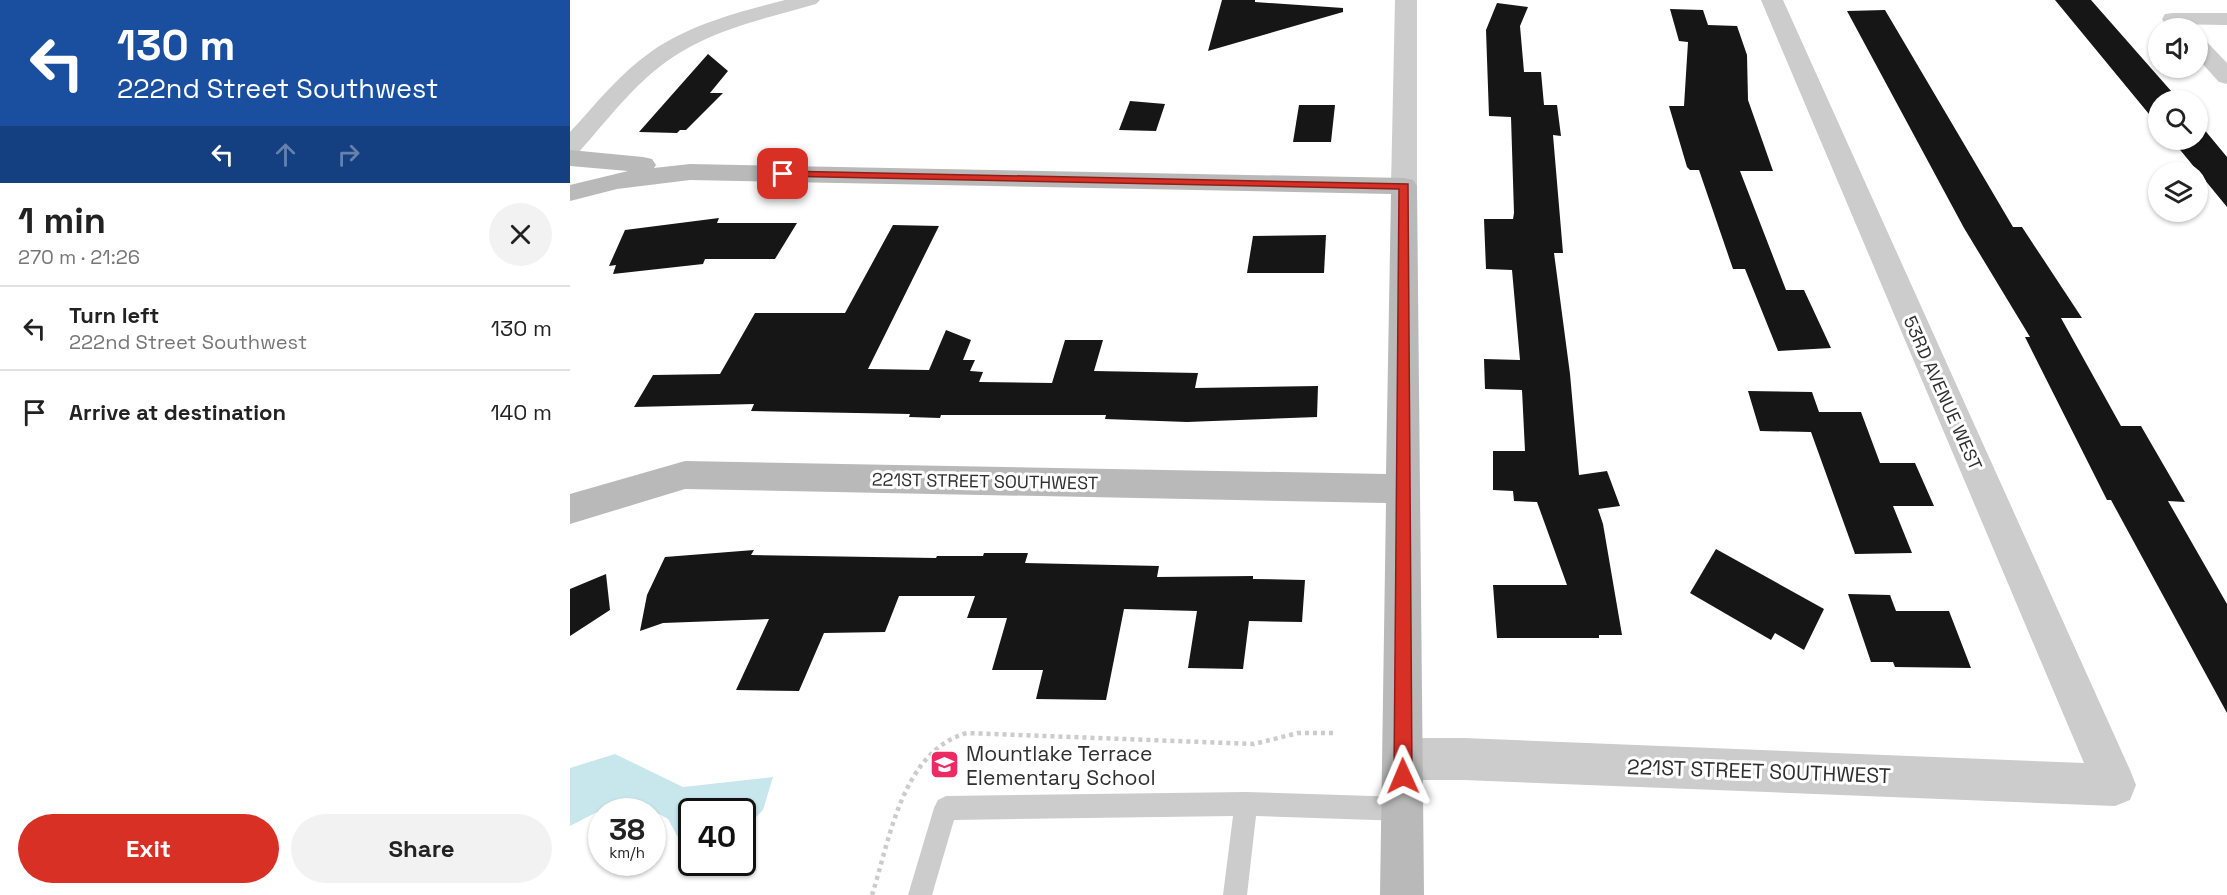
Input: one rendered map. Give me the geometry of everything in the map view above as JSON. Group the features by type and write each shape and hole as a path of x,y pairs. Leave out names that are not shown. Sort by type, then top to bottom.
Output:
{"street":[{"path":"570,147 633,79 672,48 724,23 809,0"},
{"path":"1402,895 1404,186 1407,0"},
{"name":"53RD AVENUE WEST","path":"1772,0 2115,785"},
{"path":"2208,19 2227,19"},
{"path":"2208,57 2227,78"},
{"path":"570,158 690,172 1404,186"},
{"path":"570,193 617,181 690,172"},
{"name":"221ST STREET SOUTHWEST","path":"570,509 685,475 1404,489"},
{"name":"221ST STREET SOUTHWEST","path":"1402,759 1464,759 2115,785"}],"lane":[{"path":"920,895 946,808 1246,804 1404,809"},
{"path":"1235,895 1246,804"}],"path":[{"path":"872,895 910,780 926,758 945,741 968,733 1254,744 1298,733 1335,733"}],"water":[{"path":"615,754 683,787 773,777 763,810 756,817 756,798 678,798 678,837 666,818 666,798 588,798 588,817 570,826 570,768"}],"building":[{"path":"1222,0 1255,0 1255,2 1343,8 1343,12 1208,51"},
{"path":"2055,0 2091,0 2148,65 2148,78 2160,78 2170,90 2148,90 2148,113"},
{"path":"1497,3 1528,7 1520,26 1524,72 1541,72 1544,105 1557,105 1561,136 1553,135 1563,253 1554,253 1570,374 1579,475 1607,471 1620,506 1598,509 1603,524 1622,635 1599,635 1599,638 1497,638 1493,585 1567,585 1537,502 1514,501 1513,491 1493,490 1493,451 1525,451 1522,390 1485,389 1484,359 1520,360 1512,270 1486,269 1484,219 1513,219 1514,213 1511,117 1489,116 1486,30"},
{"path":"1670,9 1703,10 1708,25 1737,26 1747,55 1748,100 1773,171 1740,171 1786,290 1804,290 1831,348 1778,351 1745,269 1733,269 1699,170 1690,170 1687,167 1669,106 1684,106 1688,42 1679,41"},
{"path":"1885,10 2013,227 2022,227 2082,318 2061,318 2121,426 2141,426 2185,502 2168,501 2227,604 2227,713 2111,500 2107,500 2025,337 2030,337 1964,228 1847,11"},
{"path":"708,54 728,71 710,93 723,93 686,130 680,130 677,133 639,132"},
{"path":"1130,101 1165,104 1156,131 1119,130"},
{"path":"1299,105 1335,105 1331,142 1293,142"},
{"path":"2208,134 2227,157 2227,207 2208,184 2208,162 2190,162 2180,150 2208,150"},
{"path":"719,218 717,223 797,223 775,259 705,259 703,264 613,274 616,265 609,266 625,230"},
{"path":"893,225 939,226 868,369 929,370 946,330 971,340 963,360 975,360 970,371 983,372 979,382 1052,383 1065,340 1103,340 1094,371 1198,373 1195,388 1318,386 1317,417 1187,422 1105,419 1106,415 941,415 940,418 909,417 910,414 751,411 754,404 634,407 653,375 720,374 755,313 845,313"},
{"path":"1326,235 1324,273 1247,273 1253,236"},
{"path":"1748,391 1812,392 1819,412 1861,412 1880,463 1915,463 1934,506 1893,506 1912,553 1855,554 1811,432 1760,431"},
{"path":"1716,549 1824,609 1804,650 1775,633 1771,640 1690,593"},
{"path":"754,550 751,555 936,558 937,556 983,556 984,553 1028,553 1025,563 1159,566 1157,577 1253,576 1253,579 1305,580 1302,622 1249,621 1243,669 1188,668 1197,611 1124,609 1106,700 1036,699 1043,670 992,670 1007,618 967,618 975,596 899,596 885,632 824,633 799,691 736,690 769,619 663,623 640,631 647,595 665,557"},
{"path":"606,574 610,610 570,636 570,589"},
{"path":"1848,594 1890,595 1896,611 1949,611 1971,668 1895,667 1893,662 1871,662"}],"place":[{"name":"Mountlake Terrace Elementary School","path":"945,765"}],"route":[{"path":"783,174 1404,186 1403,776"}]}
